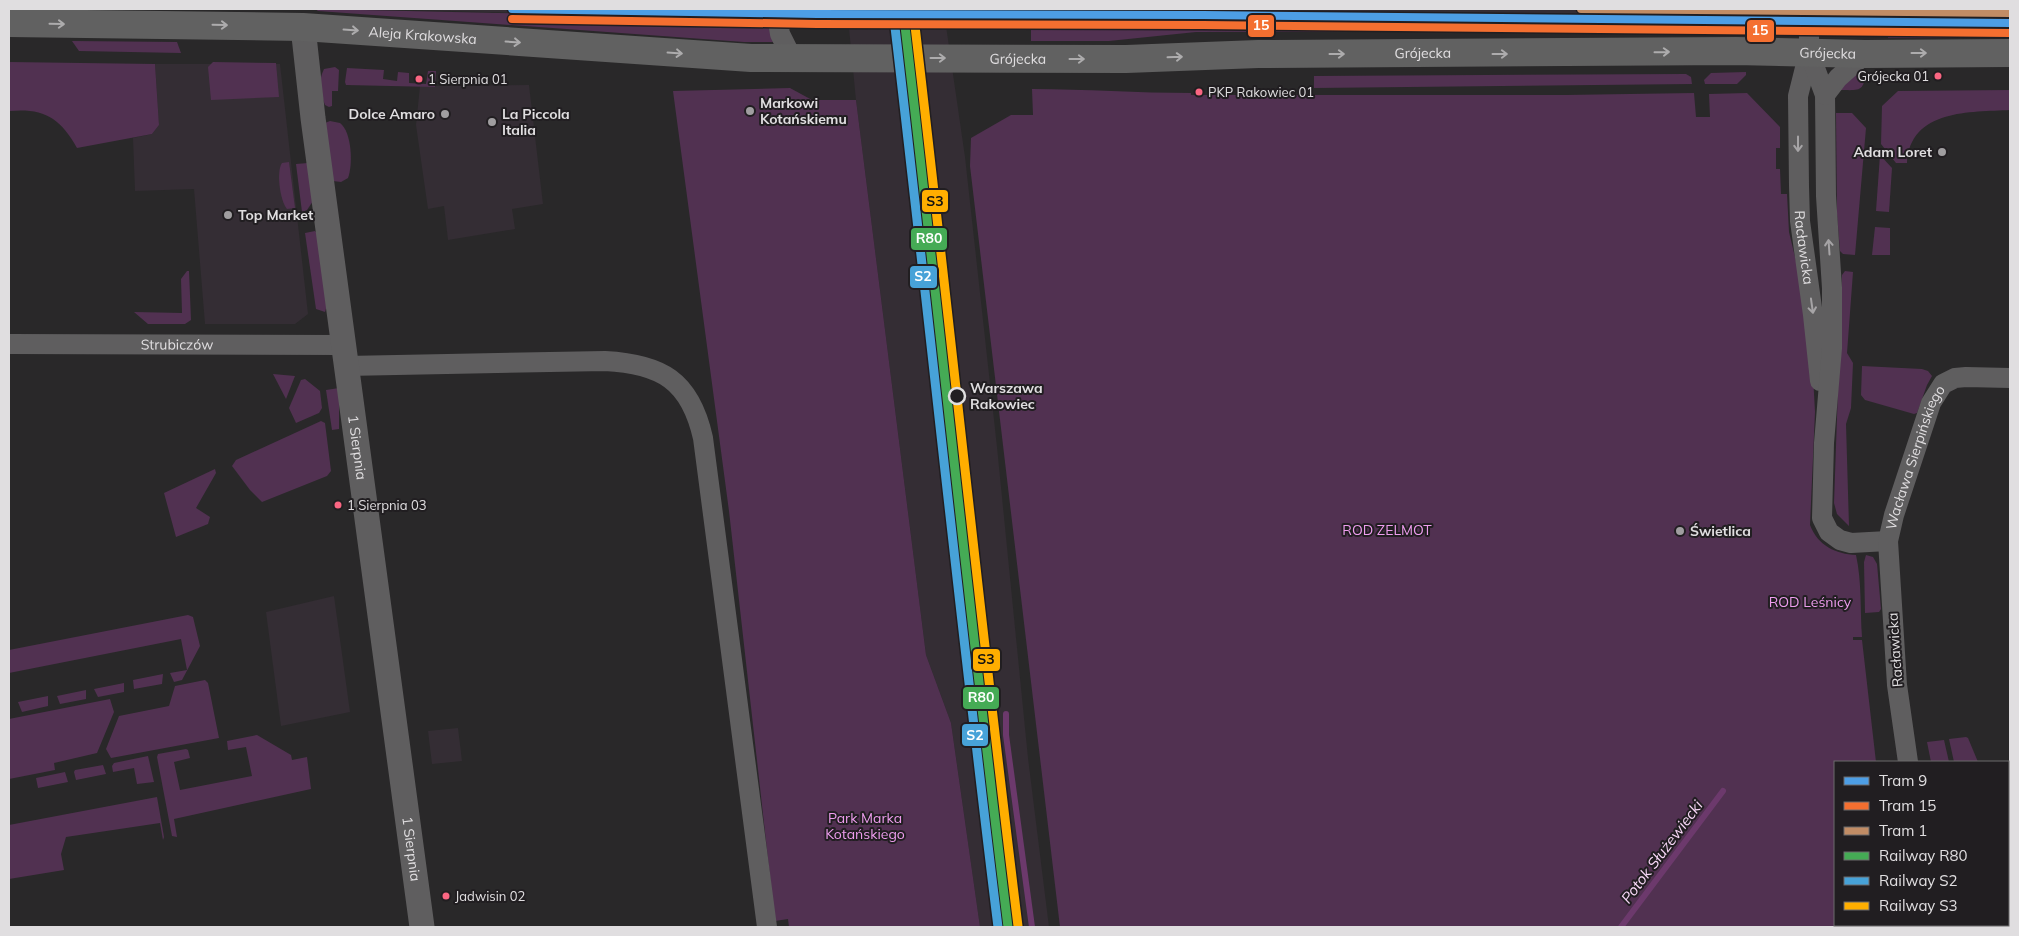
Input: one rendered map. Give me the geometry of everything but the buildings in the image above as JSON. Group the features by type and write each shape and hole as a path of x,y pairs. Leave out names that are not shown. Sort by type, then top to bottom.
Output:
{"main road":[{"name":"Aleja Krakowska","path":"9,24 302,18 691,54 836,58"},
{"name":"Grójecka","path":"836,58 1126,59 1258,54 2010,53"}],"street":[{"path":"776,9 780,34 792,58"},
{"name":"Racławicka","path":"1809,9 1809,52 1798,96 1798,186 1800,221 1818,350 1824,443"},
{"name":"1 Sierpnia","path":"302,18 422,927"},
{"name":"Racławicka","path":"1809,52 1825,95 1826,196 1832,288 1832,348 1824,443 1822,518 1826,528 1836,538 1845,542 1888,540 1897,685 1908,761"},
{"path":"1825,95 1838,78 1865,54"},
{"name":"Strubiczów","path":"9,344 628,362 646,366 661,372 671,379 696,410 703,438 766,927"},
{"name":"Wacława Sierpińskiego","path":"1888,540 1894,516 1937,392 1943,384 1955,378 2010,378"}],"shaded area":[{"path":"373,9 768,9 768,19"},
{"path":"824,9 1746,9 1745,24 945,19 965,157 997,447 1028,758 1049,927 980,927 951,723 926,655 856,100 848,18 824,18"},
{"path":"1847,9 1865,9 1865,25 1851,25 1846,16"},
{"path":"1889,9 2010,9 2010,28 1888,26"},
{"path":"155,64 280,64 308,314 295,324 205,324 194,189 135,191 133,138 152,134 159,125"},
{"path":"529,85 543,204 512,209 515,229 448,240 444,206 428,209 416,125 420,86"},
{"path":"334,596 350,712 281,726 266,612"},
{"path":"458,728 462,761 432,764 428,731"}],"green space":[{"path":"315,9 768,19 773,42 744,42 318,11"},
{"path":"1031,20 1745,24 1745,31 1196,32 1109,41 1031,41"},
{"path":"1888,26 2010,28 2010,38 1888,38"},
{"path":"72,41 177,42 181,53 79,51"},
{"path":"9,62 155,64 159,125 152,134 77,148 64,129 49,117 32,111 9,111"},
{"path":"213,62 276,63 279,97 211,100 208,67"},
{"path":"335,67 339,70 338,91 332,91 332,106 329,107 325,105 322,96 321,78 324,69"},
{"path":"347,68 384,70 383,79 397,81 398,72 409,73 409,83 426,84 428,71 436,71 435,87 346,85"},
{"path":"1865,70 1864,83 1860,89 1839,90 1860,71"},
{"path":"1746,72 1746,75 1737,84 1705,84 1704,80 1711,73"},
{"path":"1686,74 1691,77 1692,84 1314,88 1314,76"},
{"name":"Park Marka Kotańskiego","path":"790,88 812,100 856,100 926,655 951,723 980,927 789,927 788,919 775,921 729,511 673,91"},
{"name":"ROD ZELMOT","path":"1032,89 1191,93 1191,95 1694,93 1696,117 1710,117 1709,94 1747,93 1780,127 1780,148 1776,148 1776,169 1780,169 1781,194 1787,194 1789,232 1805,299 1813,375 1815,412 1810,525 1813,532 1828,548 1841,553 1856,555 1859,575 1862,637 1853,637 1853,640 1862,640 1876,761 1834,761 1834,926 1917,927 1060,927 970,166 971,138 1011,115 1033,115"},
{"path":"2010,90 2010,110 1961,113 1931,123 1919,132 1911,145 1907,163 1896,163 1881,144 1882,106 1898,91"},
{"path":"1836,113 1852,113 1866,128 1855,255 1843,254 1840,251 1837,214"},
{"path":"330,121 340,123 344,127 349,141 350,172 348,178 341,182 333,181 325,123"},
{"path":"1880,155 1892,168 1889,212 1876,211"},
{"path":"289,162 295,208 287,209 281,193 279,172 282,163"},
{"path":"308,163 313,201 307,210 302,212 296,164"},
{"path":"1875,227 1890,228 1890,255 1872,255"},
{"path":"315,231 318,235 327,305 325,312 316,309 305,233"},
{"path":"189,271 191,320 185,324 148,324 134,312 182,313 181,279"},
{"path":"1845,271 1853,272 1847,353 1853,363 1851,408 1846,424 1849,526 1837,514 1834,503 1842,275"},
{"path":"1862,366 1922,369 1928,371 1932,376 1917,413 1914,414 1865,400 1861,395"},
{"path":"273,374 295,376 286,399"},
{"path":"305,379 320,391 322,408 319,413 296,423 289,408 301,380"},
{"path":"339,388 339,429 332,430 326,390"},
{"path":"321,421 325,423 331,471 327,476 262,502 250,490 232,466 236,460"},
{"path":"215,469 216,473 196,508 210,517 208,524 176,537 164,493"},
{"path":"1866,555 1873,557 1877,564 1881,609 1879,612 1865,613 1864,562"},
{"path":"188,615 193,617 200,646 182,680 174,682 170,673 187,670 181,639 9,673 9,650"},
{"path":"163,674 162,684 134,689 133,680"},
{"path":"205,680 208,683 219,738 111,758 106,749 119,716 169,706 175,686"},
{"path":"124,683 124,692 98,697 94,689"},
{"path":"86,690 86,699 60,704 57,696"},
{"path":"48,696 48,706 22,712 18,702"},
{"path":"110,699 114,712 97,753 54,763 55,770 9,779 9,719"},
{"path":"257,735 291,755 292,760 307,757 311,789 174,819 177,837 172,836 158,754 188,750 190,758 174,762 180,790 252,776 246,747 228,750 227,741"},
{"path":"1968,738 1978,761 1954,761 1949,739"},
{"path":"1944,740 1949,761 1931,761 1927,742"},
{"path":"148,756 154,782 137,784 134,768 113,772 112,766 114,763"},
{"path":"103,765 106,774 76,780 75,770"},
{"path":"65,772 68,782 38,788 36,778"},
{"path":"157,797 163,840 160,823 66,837 61,854 64,870 9,879 9,825"}],"waterway":[{"path":"1006,714 1006,735 1032,927"},
{"name":"Potok Służewiecki","path":"1621,927 1723,791"}],"tram line":[{"name":"9","path":"512,9 817,14 1203,15 2010,23"},
{"name":"1","path":"1581,9 2010,13"},
{"name":"15","path":"512,19 817,24 1203,25 2010,33"}],"rail line":[{"name":"R80","path":"903,9 1008,927"},
{"name":"S3","path":"913,9 1018,926"},
{"name":"S2","path":"893,10 998,927"}],"place":[{"name":"Grójecka 01","path":"1938,76"},
{"name":"1 Sierpnia 01","path":"419,79"},
{"name":"PKP Rakowiec 01","path":"1199,92"},
{"name":"Markowi Kotańskiemu","path":"750,111"},
{"name":"Dolce Amaro","path":"445,114"},
{"name":"La Piccola Italia","path":"492,122"},
{"name":"Adam Loret","path":"1942,152"},
{"name":"Top Market","path":"228,215"},
{"name":"Warszawa Rakowiec","path":"957,396"},
{"name":"1 Sierpnia 03","path":"338,505"},
{"name":"Świetlica","path":"1680,531"},
{"name":"Jadwisin 02","path":"446,896"}],"park label":[{"name":"ROD Leśnicy","path":"1810,602"}]}
